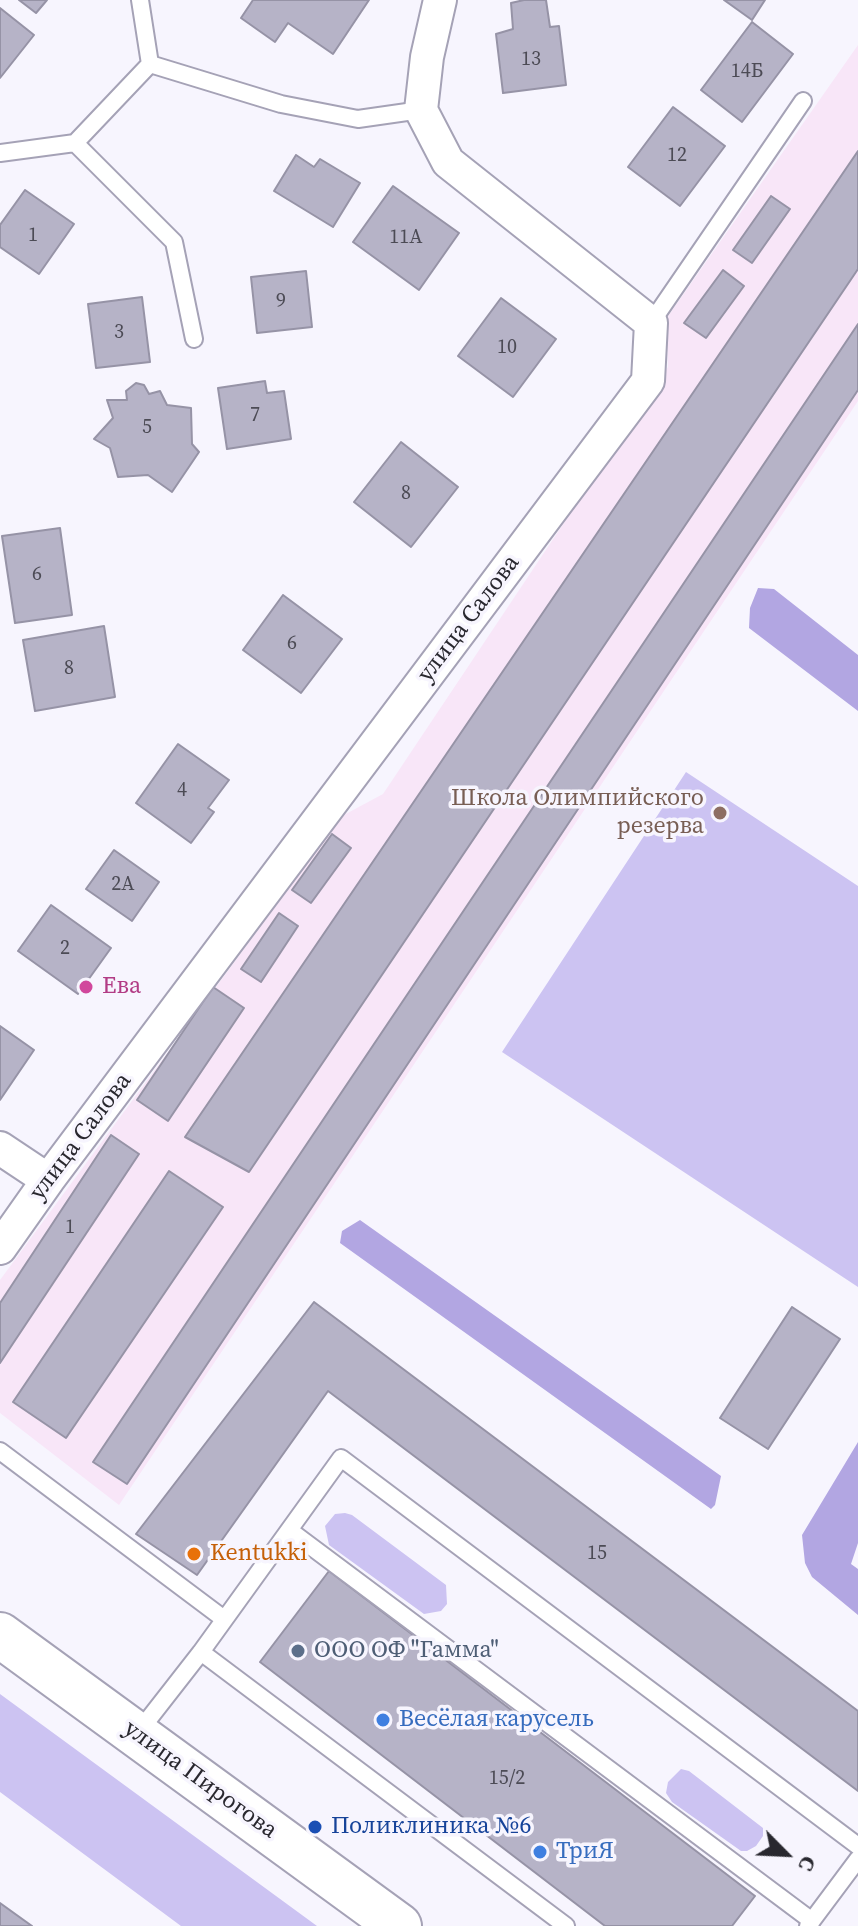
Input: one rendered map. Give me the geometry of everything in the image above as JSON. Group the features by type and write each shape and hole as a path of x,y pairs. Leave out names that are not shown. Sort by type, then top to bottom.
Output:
{"main road":[{"name":"улица Пирогова","path":"0,1635 399,1926"}],"street":[{"path":"440,0 427,57 421,110 448,162 651,323"},
{"name":"улица Салова","path":"0,1248 648,381 651,323"},
{"path":"0,1148 48,1180"}],"lane":[{"path":"140,0 150,64"},
{"path":"150,64 281,104 358,119 421,110"},
{"path":"0,153 75,143 150,64"},
{"path":"651,323 803,101"},
{"path":"75,143 174,242 194,339"},
{"path":"0,1451 224,1619"},
{"path":"137,1734 201,1652 341,1458 858,1846"},
{"path":"289,1530 810,1923 858,1859"},
{"path":"201,1652 566,1926"}],"shaded area":[{"path":"858,45 858,401 119,1505 0,1413 0,1280 342,816 383,794 668,367 666,319"},
{"path":"758,588 774,589 858,655 858,711 749,628 750,608"},
{"path":"686,772 858,886 858,1287 502,1052"},
{"path":"360,1220 721,1476 715,1505 711,1509 340,1243 342,1231"},
{"path":"858,1442 858,1543 851,1564 858,1569 858,1615 812,1577 805,1563 802,1535"},
{"path":"335,1514 352,1515 446,1585 447,1604 441,1611 424,1614 329,1545 325,1526"},
{"path":"0,1694 317,1926 181,1926 0,1792"},
{"path":"681,1769 689,1771 763,1828 763,1836 756,1846 741,1851 672,1802 666,1793 668,1782"}],"building":[{"path":"19,0 47,0 36,13"},
{"path":"253,0 369,0 333,54 288,23 275,42 241,18"},
{"path":"546,0 550,27 559,26 566,85 503,93 496,34 513,29 511,3"},
{"path":"724,0 765,0 752,20"},
{"path":"0,8 34,35 0,78"},
{"path":"752,22 793,54 742,122 701,90"},
{"path":"673,107 725,146 680,206 628,167"},
{"path":"858,151 858,269 249,1172 185,1137"},
{"path":"296,155 314,167 320,159 360,183 333,227 274,191"},
{"path":"393,186 459,233 419,290 353,242"},
{"path":"25,190 74,224 39,274 0,247 0,225"},
{"path":"771,196 790,209 752,263 733,250"},
{"path":"723,270 744,286 706,338 684,323"},
{"path":"306,271 312,327 257,333 251,277"},
{"path":"142,297 150,362 96,368 88,304"},
{"path":"501,298 556,339 513,397 458,356"},
{"path":"858,324 858,390 127,1484 93,1462"},
{"path":"265,381 267,393 284,391 291,439 227,449 218,388"},
{"path":"136,383 144,385 149,394 160,391 167,405 191,408 192,444 199,452 172,492 148,475 118,477 110,448 94,439 113,418 107,400 127,400 126,391"},
{"path":"401,442 458,487 411,547 354,502"},
{"path":"60,528 72,615 15,623 2,536"},
{"path":"283,595 342,639 301,693 243,650"},
{"path":"104,626 115,697 35,711 23,640"},
{"path":"178,744 229,780 208,808 214,812 191,843 136,803"},
{"path":"332,834 351,848 311,903 292,890"},
{"path":"114,850 159,882 132,921 86,889"},
{"path":"51,905 111,948 78,994 18,951"},
{"path":"279,913 298,926 261,982 241,969"},
{"path":"213,987 244,1008 168,1121 137,1100"},
{"path":"0,1026 34,1050 0,1100"},
{"path":"111,1135 139,1154 0,1363 0,1303"},
{"path":"169,1171 223,1207 66,1438 13,1402"},
{"path":"314,1302 858,1711 858,1791 328,1391 197,1575 136,1534"},
{"path":"792,1307 840,1339 768,1449 720,1418"},
{"path":"329,1571 755,1896 732,1926 605,1926 260,1662"},
{"path":"0,1903 32,1926 0,1926"}],"place":[{"name":"Школа Олимпийского резерва","path":"720,813"},
{"name":"Ева","path":"86,987"},
{"name":"Kentukki","path":"194,1554"},
{"name":"ООО ОФ \"Гамма\"","path":"298,1651"},
{"name":"Весёлая карусель","path":"383,1720"},
{"name":"Поликлиника №6","path":"315,1827"},
{"name":"ТриЯ","path":"540,1852"}]}
